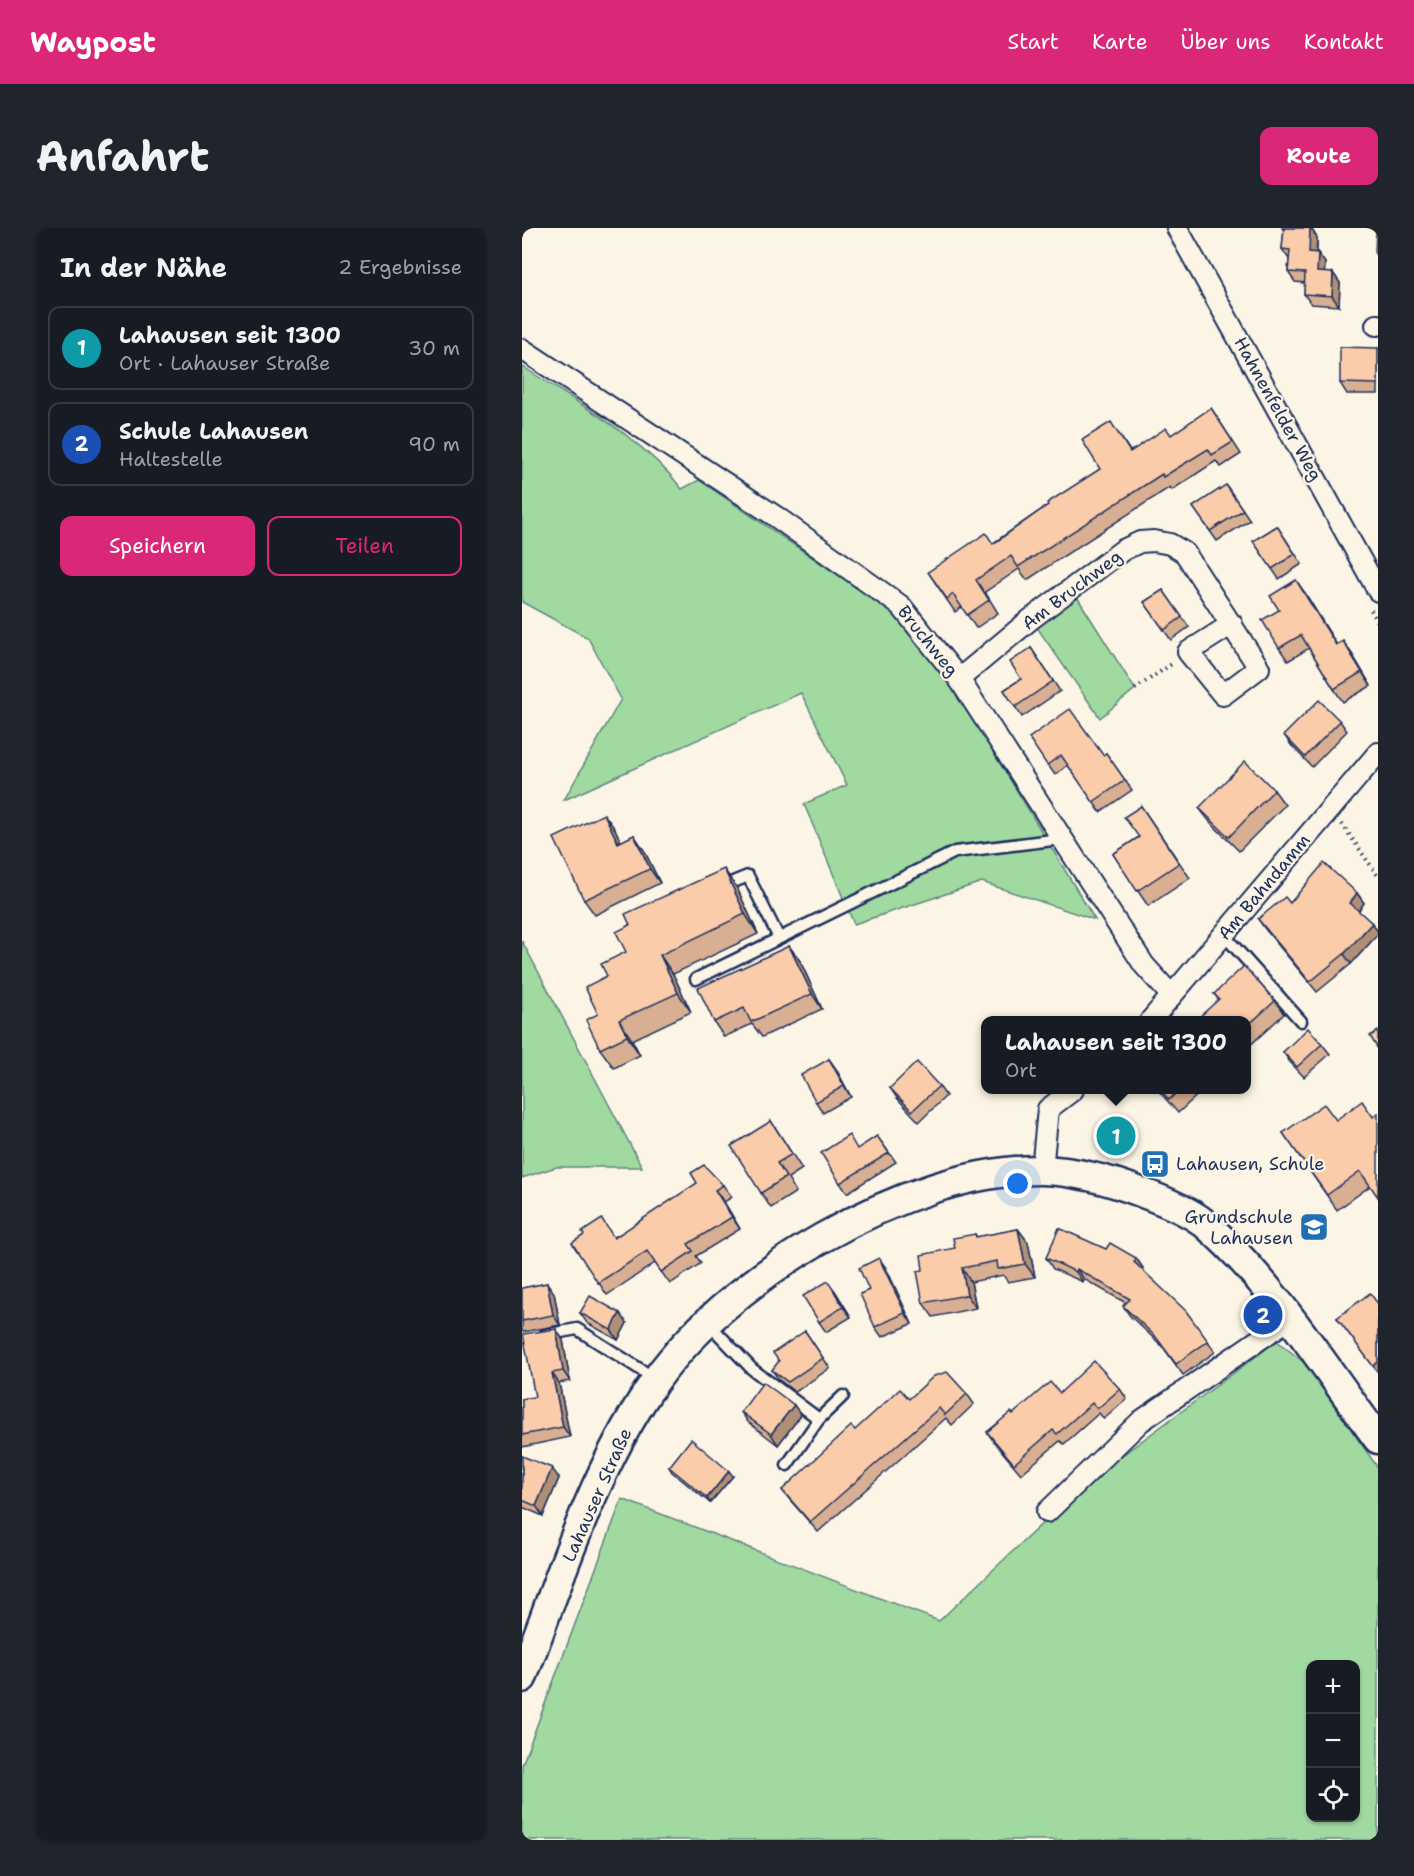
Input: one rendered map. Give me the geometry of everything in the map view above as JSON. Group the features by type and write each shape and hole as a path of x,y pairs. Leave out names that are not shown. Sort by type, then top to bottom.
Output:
{"street":[{"name":"Hahnenfelder Weg","path":"1177,228 1378,591"},
{"name":"Bruchweg","path":"522,348 775,516 901,606 959,679 1144,965 1171,995"},
{"name":"Am Bruchweg","path":"959,679 1072,587 1123,550 1140,542 1170,544 1185,553 1259,668 1223,695 1188,652"},
{"path":"1188,652 1232,624"},
{"name":"Am Bahndamm","path":"1154,1016 1378,753"},
{"path":"1042,1170 1048,1110 1067,1094"},
{"name":"Lahauser Straße","path":"522,1678 615,1446 657,1380 707,1323 735,1298 804,1247 860,1217 911,1196 946,1186 1001,1173 1042,1170 1104,1178 1152,1196 1202,1222 1260,1282 1290,1318 1378,1439"},
{"path":"1047,1512 1141,1421 1290,1318"}],"lane":[{"path":"696,979 955,852 1061,839"},
{"path":"715,890 748,876 779,938"},
{"path":"1224,935 1301,1021"},
{"path":"707,1323 752,1369 819,1419"},
{"path":"533,1338 577,1329 657,1380"},
{"path":"787,1465 819,1419 843,1396"}],"path":[{"path":"1135,690 1188,652"},
{"path":"1331,809 1378,876"}],"green space":[{"path":"522,366 628,437 666,470 682,489 699,480 892,612 950,680 1095,920 982,882 854,924 804,804 847,785 801,693 564,800 621,699 588,638 522,602"},
{"path":"1072,589 1135,689 1100,718 1031,619"},
{"path":"522,941 642,1167 556,1167 522,1178"},
{"path":"1277,1341 1306,1364 1378,1468 1378,1840 522,1840 522,1765 622,1499 939,1621 1086,1482"}],"building":[{"path":"1284,228 1310,228 1309,252 1318,253 1317,272 1333,273 1332,296 1304,294 1305,273 1288,272 1290,250 1282,249"},
{"path":"1376,228 1378,228 1378,254 1375,254"},
{"path":"1340,347 1378,348 1378,384 1340,383"},
{"path":"1211,408 1233,442 1212,455 1208,449 1163,477 1162,474 1018,567 1011,556 976,580 989,600 967,615 953,594 947,599 928,572 986,533 993,544 1048,505 1047,503 1100,469 1082,440 1111,422 1130,452 1166,428 1171,435"},
{"path":"1226,485 1243,510 1210,531 1193,507"},
{"path":"1277,526 1295,554 1272,569 1253,541"},
{"path":"1296,580 1336,645 1343,641 1362,672 1334,689 1301,635 1279,648 1262,620 1279,610 1270,596"},
{"path":"1163,590 1182,617 1164,630 1144,602"},
{"path":"1031,648 1053,681 1015,707 1004,690 1021,679 1010,662"},
{"path":"1319,700 1340,721 1305,757 1284,735"},
{"path":"1070,709 1103,755 1106,753 1125,780 1093,802 1061,755 1047,765 1029,738"},
{"path":"1245,761 1274,790 1229,837 1199,808"},
{"path":"1141,806 1179,863 1137,891 1113,854 1139,837 1124,817"},
{"path":"604,814 618,843 634,835 650,869 584,900 554,838"},
{"path":"1324,863 1357,893 1350,903 1372,923 1344,954 1310,982 1258,919 1285,897 1290,903"},
{"path":"724,869 745,914 660,955 678,993 619,1020 627,1036 600,1049 586,1020 598,1014 585,987 607,976 601,964 626,952 616,932 630,925 625,914"},
{"path":"789,946 812,994 751,1022 744,1008 714,1022 698,988"},
{"path":"1244,966 1275,1001 1251,1023 1251,1016 1200,1016 1219,999 1214,994"},
{"path":"1308,1028 1322,1044 1297,1067 1283,1052"},
{"path":"1378,1031 1378,1049 1370,1036"},
{"path":"829,1059 844,1086 816,1102 801,1075"},
{"path":"917,1062 939,1086 912,1111 890,1088"},
{"path":"1164,1094 1175,1094 1169,1100"},
{"path":"1362,1101 1373,1117 1378,1113 1378,1197 1360,1171 1327,1195 1283,1133 1324,1104 1336,1120"},
{"path":"771,1121 792,1154 777,1163 786,1177 761,1193 731,1146"},
{"path":"849,1135 857,1149 877,1136 889,1153 840,1183 821,1153"},
{"path":"704,1165 723,1185 715,1190 732,1217 688,1244 693,1251 661,1272 647,1251 598,1283 572,1243 584,1235 582,1232 602,1219 614,1238 697,1183 691,1173"},
{"path":"1059,1228 1106,1249 1110,1243 1136,1258 1134,1262 1186,1311 1208,1341 1176,1364 1156,1337 1123,1306 1130,1299 1077,1269 1076,1272 1046,1258"},
{"path":"1018,1229 1025,1264 998,1269 997,1261 962,1268 967,1295 923,1303 917,1271 923,1270 921,1255 955,1248 953,1238 975,1234 976,1237"},
{"path":"879,1258 905,1313 875,1327 860,1294 869,1290 859,1268"},
{"path":"828,1281 843,1307 819,1322 803,1296"},
{"path":"547,1283 553,1315 522,1321 522,1288"},
{"path":"1370,1293 1378,1304 1378,1362 1373,1366 1337,1318"},
{"path":"590,1296 620,1313 611,1330 580,1313"},
{"path":"556,1329 563,1371 552,1373 563,1427 522,1435 522,1399 535,1397 523,1334"},
{"path":"805,1331 823,1358 788,1382 772,1370 779,1361 773,1353"},
{"path":"1094,1361 1120,1389 1097,1409 1092,1403 1057,1434 1053,1430 1014,1464 987,1432 1011,1412 1013,1414 1050,1382 1060,1393"},
{"path":"947,1372 967,1394 945,1415 939,1408 810,1522 782,1490 851,1426 855,1430 900,1389 909,1399 934,1376"},
{"path":"763,1382 794,1405 771,1434 741,1412"},
{"path":"691,1439 729,1471 707,1498 669,1467"},
{"path":"522,1456 552,1468 536,1506 522,1500"}],"place":[{"name":"Lahausen seit 1300","path":"1116,1136"},
{"name":"Lahausen, Schule","path":"1155,1164"},
{"name":"Grundschule Lahausen","path":"1314,1227"},
{"name":"Schule Lahausen","path":"1263,1315"}]}
